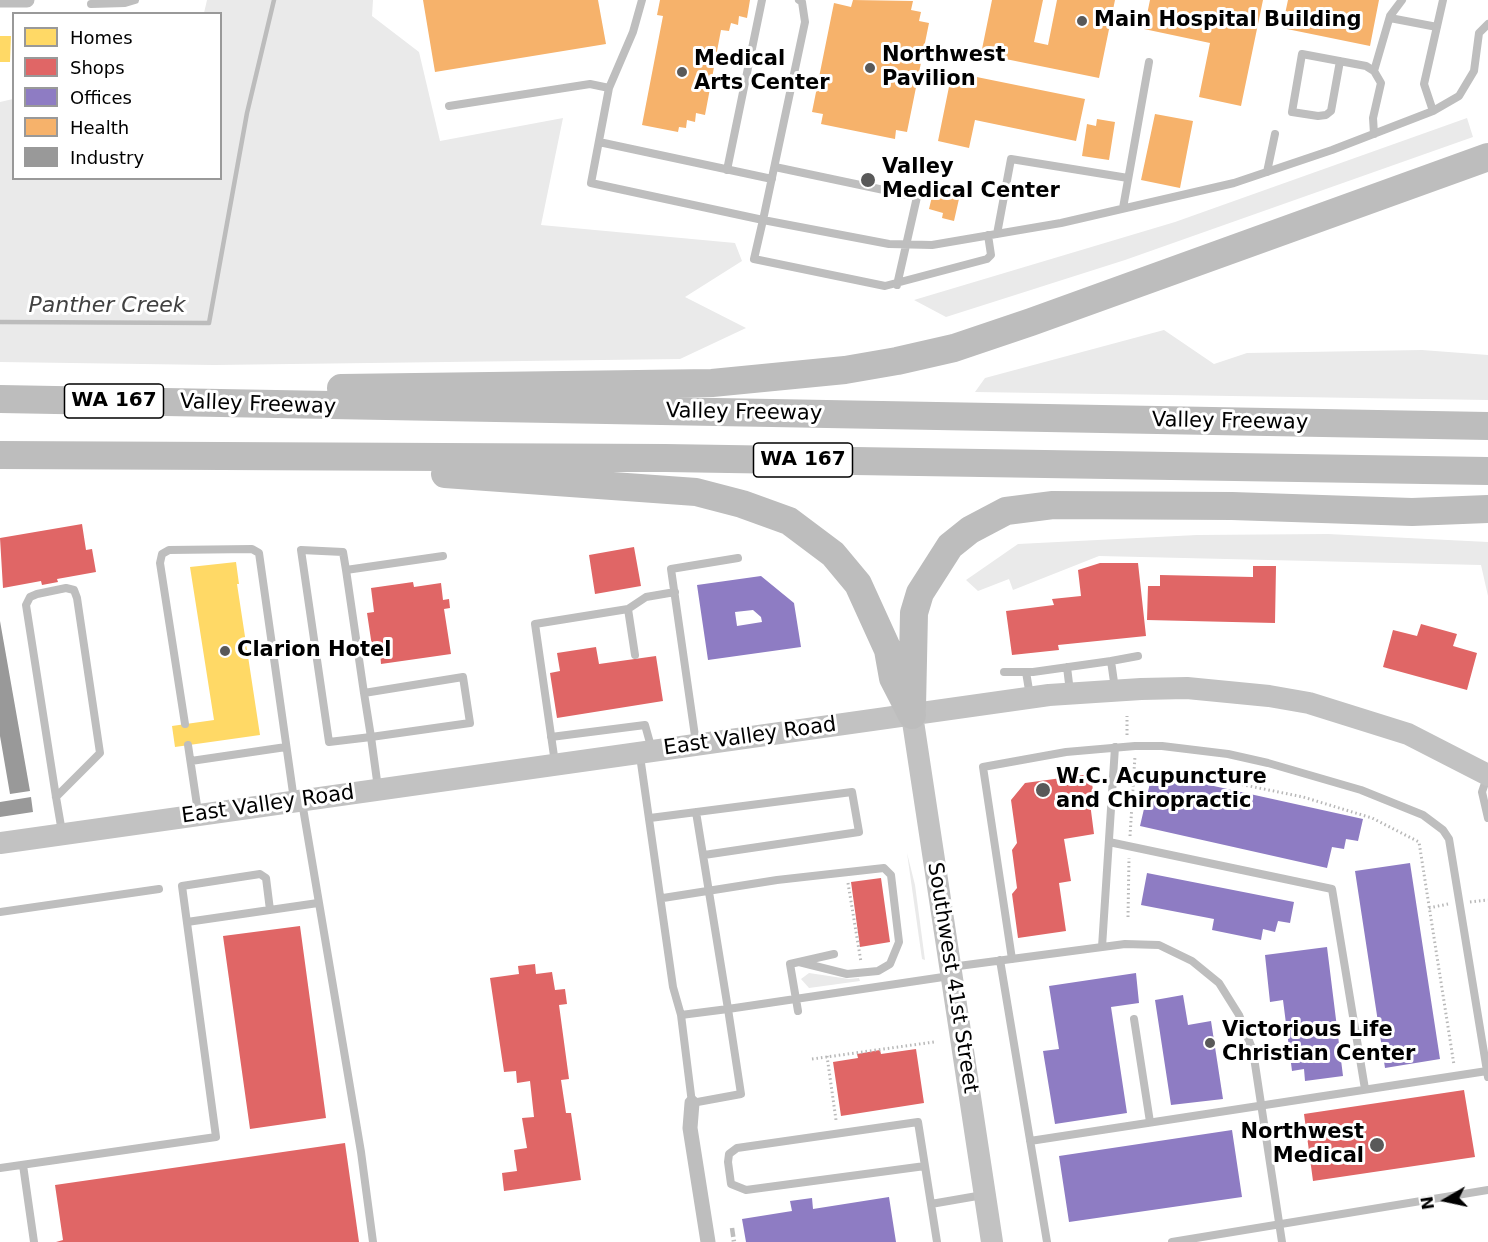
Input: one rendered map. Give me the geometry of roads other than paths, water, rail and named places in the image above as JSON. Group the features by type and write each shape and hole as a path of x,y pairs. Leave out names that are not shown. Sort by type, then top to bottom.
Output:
{"highway":[{"path":"227,403 274,389 712,383 845,370 897,361 954,348 1031,322 1488,157"},
{"name":"Valley Freeway","path":"0,399 278,406 1488,426"},
{"path":"0,416 1488,439"},
{"name":"WA 167","path":"0,455 641,458 1488,471"},
{"path":"118,456 189,471 467,475 696,492 742,504 789,521 819,542 846,570 867,599 888,650 893,678 912,715"},
{"path":"912,715 914,613 920,593 950,546 970,530 1006,511 1053,505 1232,506 1412,512 1488,509"}],"main road":[{"name":"East Valley Road","path":"0,843 1071,693 1187,688 1269,696 1309,703 1408,734 1488,775"},
{"name":"Southwest 41st Street","path":"912,715 992,1242"}],"street":[{"path":"0,0 27,0"},
{"path":"692,1103 690,1128 708,1242"}],"lane":[{"path":"91,2 125,3 135,0"},
{"path":"642,0 633,32 609,88 591,183 762,220 889,244 932,245 1123,208 1234,183 1374,135 1433,111 1459,96 1468,84 1477,60 1479,33 1488,24"},
{"path":"727,170 762,0"},
{"path":"799,0 802,2 805,22 754,260 885,286 897,285 987,259 991,255 993,235 1011,159 1128,178"},
{"path":"1374,71 1390,18 1402,0"},
{"path":"1433,111 1424,84 1443,0"},
{"path":"1390,18 1437,27"},
{"path":"1340,61 1331,111 1326,115 1318,116 1292,112 1302,54 1340,61 1366,66 1374,71 1381,82 1373,118 1374,135"},
{"path":"1123,208 1149,62"},
{"path":"449,106 590,84 609,88"},
{"path":"1267,172 1275,135"},
{"path":"599,142 772,179"},
{"path":"775,167 917,197 897,285"},
{"path":"185,724 160,563 162,554 169,550 252,549 259,553 286,747 318,903 361,1152 373,1242"},
{"path":"364,693 463,678 470,723 370,736 329,742 301,550 343,552 345,570 364,693 370,736 378,790"},
{"path":"345,570 443,556"},
{"path":"697,745 671,569 738,558"},
{"path":"56,797 100,753 77,598 74,590 66,588 30,597 27,605 56,797 62,834"},
{"path":"555,765 535,624 628,609 646,597 675,592"},
{"path":"628,609 635,655"},
{"path":"1004,672 1026,672 1138,656"},
{"path":"1111,661 1116,691"},
{"path":"1067,667 1071,693"},
{"path":"1026,672 1030,698"},
{"path":"551,736 645,725 650,818 663,898 673,987 681,1015 692,1103 741,1094 696,812"},
{"path":"188,745 199,815"},
{"path":"1012,959 982,767 1066,752 1115,747 1162,746 1268,763 1361,790 1423,815 1443,830 1449,839 1487,1074 1365,1089 1030,1141"},
{"path":"191,761 286,747"},
{"path":"1102,947 1115,747"},
{"path":"1488,775 1482,792 1488,818"},
{"path":"650,818 852,792 859,832 704,855"},
{"path":"1109,842 1332,889 1365,1089"},
{"path":"663,898 822,874 884,868 891,875 899,942 891,964 878,971 847,974 799,962"},
{"path":"0,1168 216,1137 182,886 260,874 266,878 270,910"},
{"path":"0,912 159,889"},
{"path":"187,922 318,903"},
{"path":"681,1015 796,999 1000,960 1125,944 1159,945 1192,961 1219,983 1239,1015 1253,1051 1282,1242"},
{"path":"798,1011 790,964 834,954"},
{"path":"1000,960 1047,1242"},
{"path":"1134,1019 1150,1122"},
{"path":"925,1166 746,1191 731,1184 728,1162 729,1154 737,1148 918,1122 925,1166 937,1242"},
{"path":"23,1165 34,1242"},
{"path":"1172,1242 1488,1190"},
{"path":"931,1204 985,1194"}],"waterway":[{"name":"Panther Creek","path":"0,322 209,323 247,113 274,0"}],"railway":[{"path":"732,1228 734,1242"}],"place":[{"name":"Main Hospital Building","path":"1082,21"},
{"name":"Northwest Pavilion","path":"870,68"},
{"name":"Medical Arts Center","path":"682,72"},
{"name":"Valley Medical Center","path":"868,180"},
{"name":"Clarion Hotel","path":"225,651"},
{"name":"W.C. Acupuncture and Chiropractic","path":"1043,790"},
{"name":"Victorious Life Christian Center","path":"1210,1043"},
{"name":"Northwest Medical","path":"1377,1145"}]}
